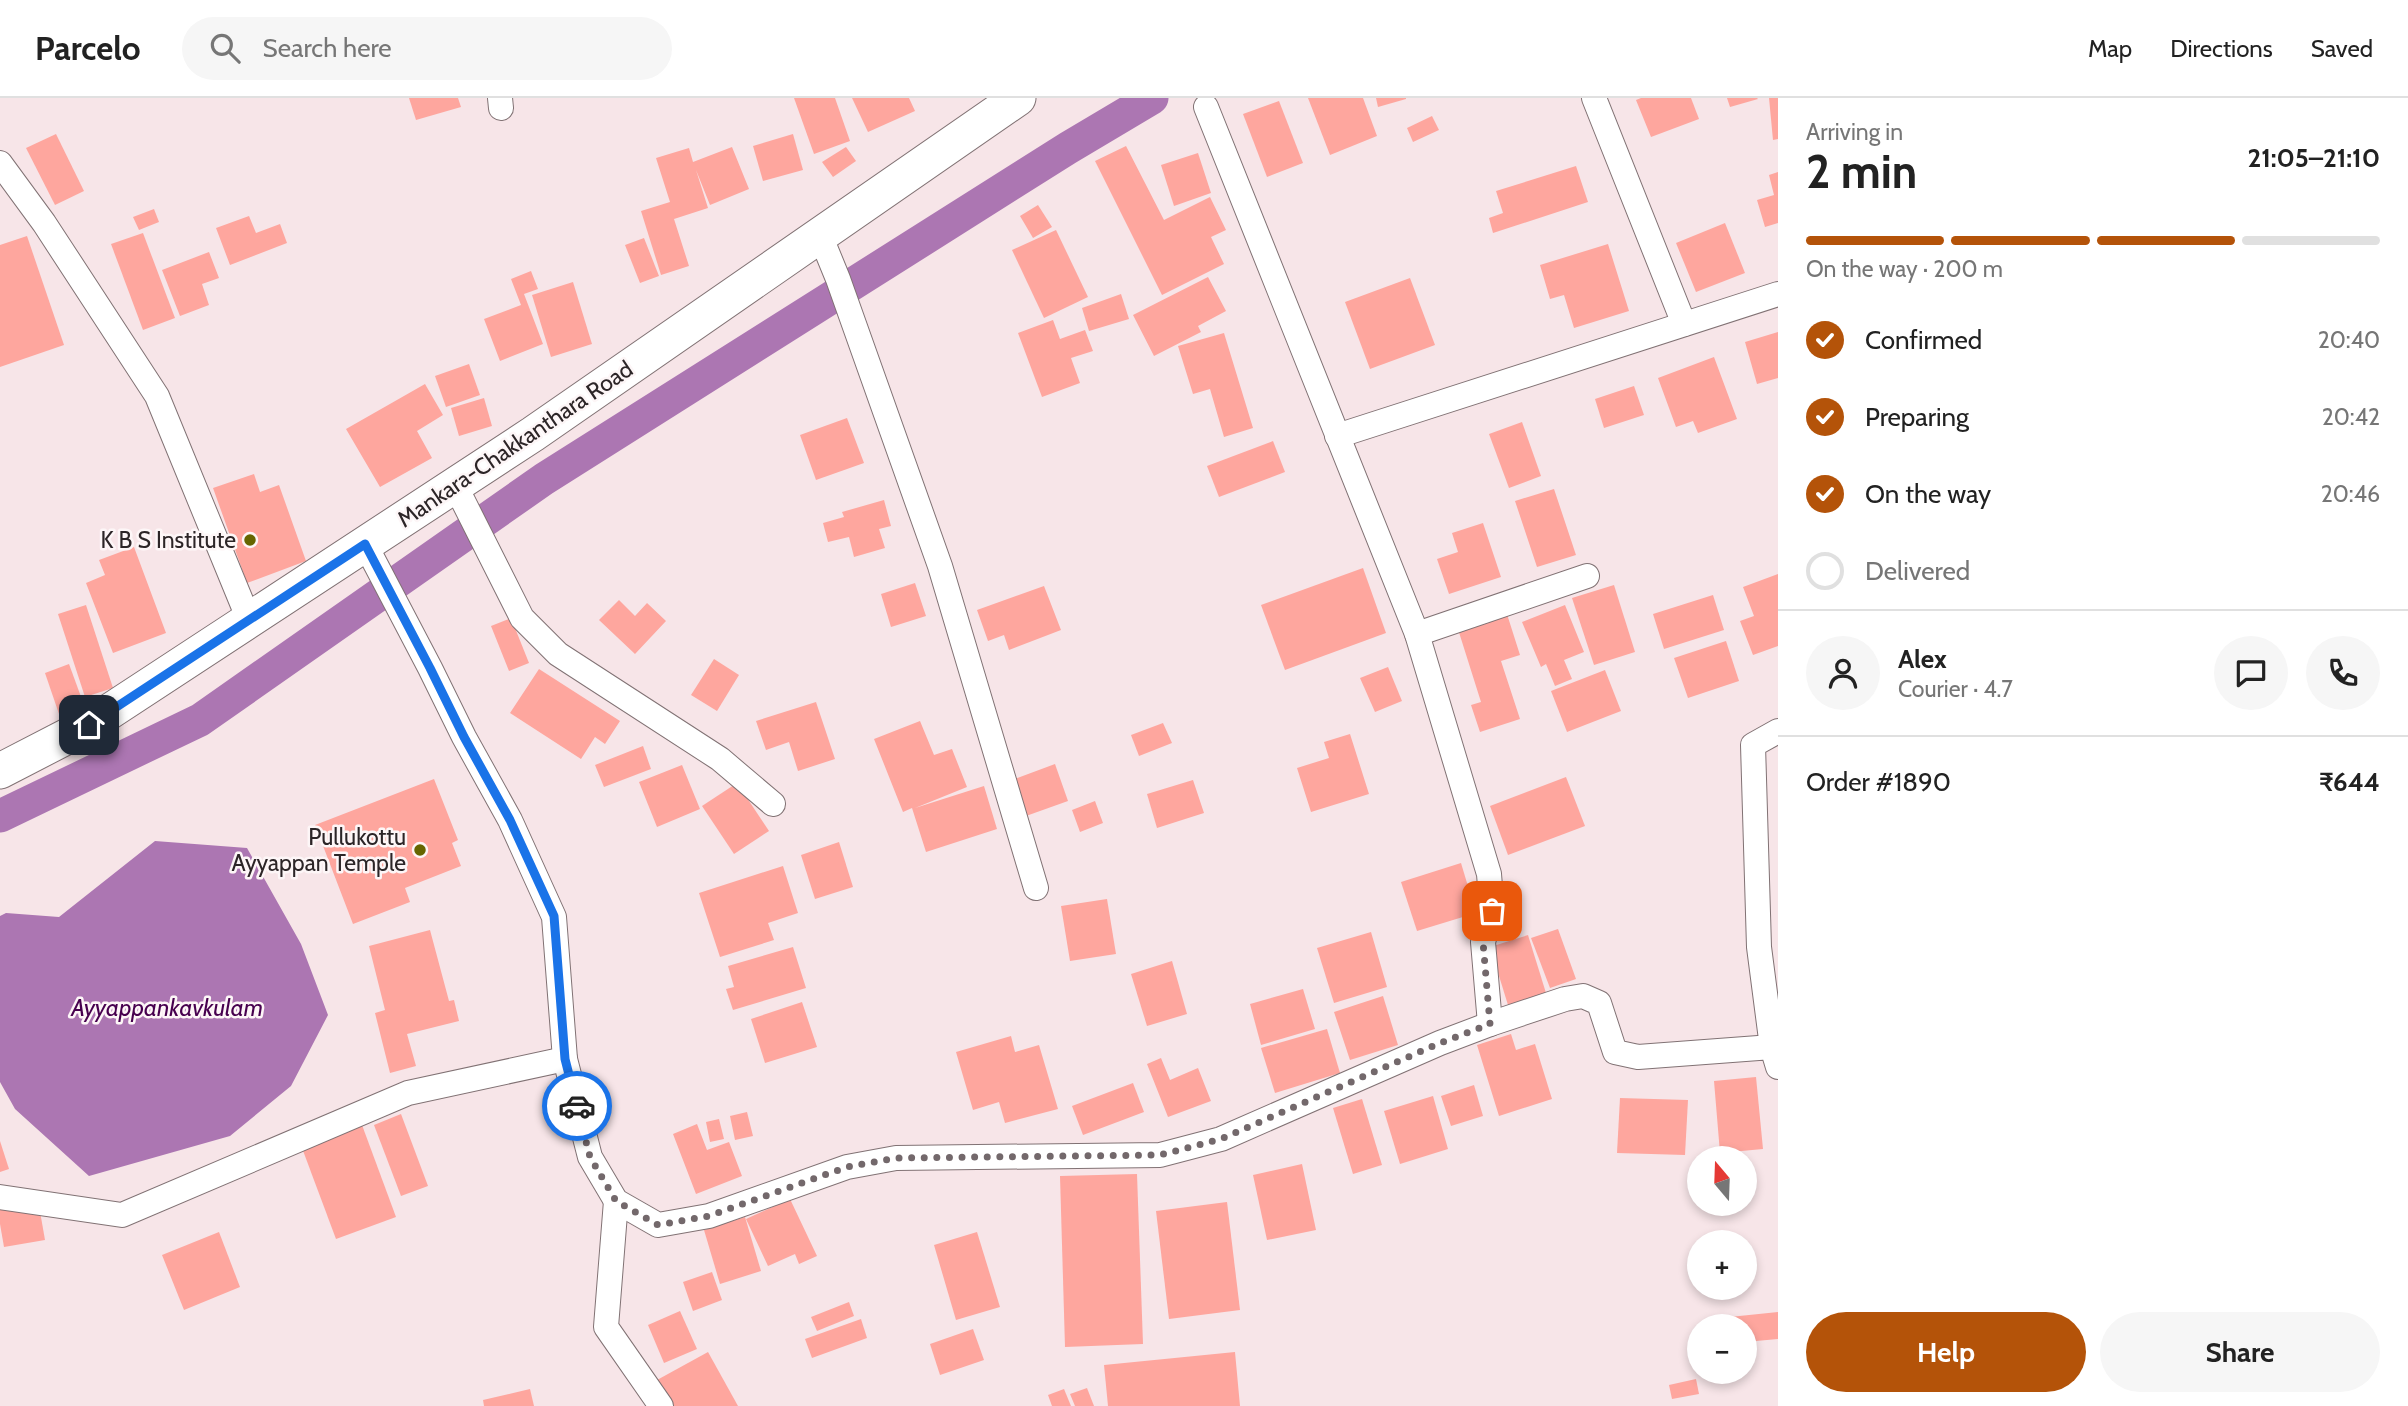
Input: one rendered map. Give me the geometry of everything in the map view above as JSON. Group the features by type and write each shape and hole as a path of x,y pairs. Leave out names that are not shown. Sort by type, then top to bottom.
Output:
{"main road":[{"name":"Mankara-Chakkanthara Road","path":"0,771 89,725 249,620 368,551 455,485 533,434 1018,98"}],"street":[{"path":"1594,98 1684,324"},
{"path":"1210,101 1337,436 1417,634 1489,874 1492,911 1483,942 1490,1024"},
{"path":"0,163 44,223 157,397 249,620"},
{"path":"820,235 940,566 1036,888"},
{"path":"1337,436 1778,294"},
{"path":"455,485 522,618 558,654 720,759 773,804"},
{"path":"368,551 510,820 554,916 565,1059 590,1157 616,1201 658,1225 709,1216 847,1167 896,1158 1160,1155 1221,1139 1440,1043 1490,1024 1565,999 1583,996 1598,1003 1615,1052 1638,1057 1775,1057 1759,947 1753,745 1778,731"},
{"path":"1417,634 1587,576"},
{"path":"0,1197 122,1215 408,1093 565,1059"},
{"path":"616,1201 606,1327 661,1406"}],"water":[{"name":"Ayyappankavkulam","path":"155,841 247,848 301,944 328,1015 291,1086 230,1136 89,1176 15,1109 0,1082 0,916 6,913 59,917"}],"building":[{"path":"409,98 458,98 461,107 416,120"},
{"path":"794,98 835,98 850,141 814,154"},
{"path":"852,98 909,98 915,111 868,132"},
{"path":"1308,98 1363,98 1377,136 1330,155"},
{"path":"1376,98 1406,98 1406,99 1378,107"},
{"path":"1691,98 1699,119 1651,137 1636,100"},
{"path":"1727,98 1757,98 1758,99 1730,107"},
{"path":"1769,98 1778,98 1778,139 1773,140"},
{"path":"1279,101 1303,163 1267,177 1243,114"},
{"path":"1432,116 1439,130 1413,142 1407,128"},
{"path":"56,134 84,191 55,205 26,148"},
{"path":"793,134 803,170 763,181 753,146"},
{"path":"1126,146 1164,220 1210,197 1226,230 1211,237 1224,264 1162,295 1095,161"},
{"path":"732,147 749,189 710,205 696,170 708,208 674,219 689,266 661,275 641,211 670,202 656,158 689,148 693,162"},
{"path":"846,147 856,161 833,177 822,162"},
{"path":"1198,153 1211,193 1174,206 1161,165"},
{"path":"1576,166 1588,202 1493,233 1489,218 1503,213 1496,191"},
{"path":"1778,172 1778,223 1765,227 1757,200 1774,195 1769,175"},
{"path":"1038,205 1052,227 1033,238 1020,216"},
{"path":"154,209 159,222 139,230 133,217"},
{"path":"249,216 256,233 280,224 287,243 230,265 216,228"},
{"path":"1725,223 1745,273 1696,292 1676,243"},
{"path":"1056,230 1088,297 1044,318 1012,250"},
{"path":"143,233 175,318 143,330 111,244"},
{"path":"27,236 64,345 0,367 0,245"},
{"path":"644,238 659,276 640,283 625,245"},
{"path":"1608,244 1629,311 1574,328 1564,295 1550,299 1540,265"},
{"path":"209,252 219,278 202,284 209,305 180,316 162,270"},
{"path":"531,271 538,289 524,294 543,344 500,361 484,319 521,305 511,279"},
{"path":"1208,277 1226,311 1198,326 1201,332 1154,356 1133,315"},
{"path":"1410,278 1435,345 1370,369 1345,302"},
{"path":"573,282 592,344 551,357 532,295"},
{"path":"1121,294 1129,319 1089,331 1082,308"},
{"path":"1053,320 1060,339 1085,330 1093,351 1071,358 1080,383 1042,397 1018,333"},
{"path":"1778,332 1778,378 1757,384 1745,342"},
{"path":"1224,333 1253,428 1224,437 1210,389 1193,394 1178,346"},
{"path":"1714,357 1737,419 1698,433 1693,421 1676,427 1658,378"},
{"path":"469,364 480,395 446,407 435,376"},
{"path":"425,384 443,415 417,431 432,458 380,487 346,429"},
{"path":"1634,386 1644,415 1604,428 1595,399"},
{"path":"484,398 492,426 459,436 451,408"},
{"path":"847,418 864,463 816,480 800,435"},
{"path":"1522,422 1541,476 1509,488 1489,434"},
{"path":"1273,441 1285,472 1219,497 1207,466"},
{"path":"254,474 260,492 279,485 306,561 247,583 213,488"},
{"path":"1554,489 1576,555 1537,567 1515,501"},
{"path":"884,500 891,526 879,529 885,548 854,557 849,537 828,542 823,523 844,517 842,512"},
{"path":"1483,523 1501,577 1449,594 1437,559 1458,552 1452,533"},
{"path":"134,547 166,633 113,653 86,583 105,575 99,560"},
{"path":"1363,568 1386,633 1285,670 1261,605"},
{"path":"1778,574 1778,646 1753,655 1740,621 1754,616 1743,587"},
{"path":"915,583 926,616 891,627 881,594"},
{"path":"1614,585 1635,652 1594,665 1572,598"},
{"path":"1044,586 1061,630 1009,650 1004,635 988,641 977,610"},
{"path":"1713,595 1724,630 1664,649 1653,614"},
{"path":"619,600 635,616 647,603 666,621 635,654 599,620"},
{"path":"86,605 113,688 85,697 58,614"},
{"path":"1565,605 1584,652 1564,660 1572,679 1555,686 1546,664 1541,667 1522,622"},
{"path":"1506,611 1520,655 1501,661 1520,719 1480,732 1471,705 1481,702 1457,626"},
{"path":"511,618 529,663 509,671 491,626"},
{"path":"1726,641 1739,681 1688,698 1674,658"},
{"path":"714,659 739,675 717,711 691,695"},
{"path":"69,664 84,705 59,714 45,673"},
{"path":"1388,667 1402,701 1375,712 1360,678"},
{"path":"539,669 620,721 605,744 595,737 581,759 510,713"},
{"path":"1605,670 1621,711 1567,732 1551,691"},
{"path":"816,702 835,759 798,771 789,742 766,750 756,721"},
{"path":"920,721 934,755 952,749 967,787 915,808 984,786 997,829 926,852 912,808 903,812 874,739"},
{"path":"1163,723 1172,743 1139,756 1131,735"},
{"path":"1350,734 1369,794 1311,812 1297,768 1329,758 1324,742"},
{"path":"643,746 651,769 604,787 595,765"},
{"path":"1055,764 1068,801 1026,816 1012,780"},
{"path":"682,765 700,809 657,827 639,782"},
{"path":"1566,777 1585,826 1508,855 1490,806"},
{"path":"434,779 458,840 452,843 461,866 405,888 410,902 353,924 315,825"},
{"path":"1193,780 1204,813 1157,828 1147,794"},
{"path":"737,783 769,831 734,854 702,806"},
{"path":"1095,801 1103,823 1080,832 1072,810"},
{"path":"839,842 853,887 815,899 801,855"},
{"path":"1461,863 1476,913 1417,931 1401,882"},
{"path":"783,866 798,913 768,923 774,940 720,957 699,893"},
{"path":"1107,899 1116,954 1070,961 1061,906"},
{"path":"1558,929 1576,979 1550,988 1531,938"},
{"path":"430,930 449,1001 454,1000 459,1021 407,1034 416,1066 390,1073 375,1013 385,1010 369,946"},
{"path":"1371,932 1387,987 1334,1003 1317,948"},
{"path":"1528,935 1546,993 1508,1005 1490,947"},
{"path":"793,947 806,988 733,1010 726,989 734,987 728,966"},
{"path":"1172,961 1187,1014 1147,1026 1131,974"},
{"path":"1303,989 1315,1029 1261,1045 1250,1004"},
{"path":"1383,996 1398,1045 1350,1060 1334,1012"},
{"path":"802,1002 817,1047 765,1063 751,1019"},
{"path":"1327,1029 1340,1073 1275,1093 1261,1048"},
{"path":"1511,1034 1516,1050 1535,1044 1552,1099 1499,1116 1477,1045"},
{"path":"1011,1036 1015,1052 1039,1045 1058,1109 1005,1123 999,1102 973,1110 956,1052"},
{"path":"1161,1058 1170,1080 1198,1068 1211,1101 1168,1117 1147,1064"},
{"path":"1756,1077 1763,1149 1757,1150 1757,1146 1719,1146 1714,1081"},
{"path":"1133,1083 1144,1112 1083,1135 1072,1106"},
{"path":"1474,1085 1483,1116 1451,1126 1441,1096"},
{"path":"1433,1096 1448,1149 1400,1164 1384,1111"},
{"path":"1620,1098 1688,1100 1685,1155 1617,1153"},
{"path":"1362,1099 1382,1165 1353,1174 1333,1108"},
{"path":"747,1112 753,1136 735,1140 730,1116"},
{"path":"401,1114 428,1186 401,1196 374,1125"},
{"path":"719,1119 724,1139 710,1142 706,1122"},
{"path":"697,1124 707,1150 729,1142 742,1176 696,1194 673,1134"},
{"path":"362,1125 396,1217 336,1239 302,1148"},
{"path":"0,1141 9,1169 0,1172"},
{"path":"1302,1164 1316,1230 1267,1240 1253,1175"},
{"path":"1137,1174 1143,1344 1065,1347 1060,1176"},
{"path":"790,1199 817,1256 799,1264 795,1254 768,1266 746,1219"},
{"path":"38,1200 45,1240 4,1247 0,1207"},
{"path":"1227,1202 1240,1310 1169,1319 1156,1211"},
{"path":"745,1217 761,1271 720,1284 704,1230"},
{"path":"219,1232 240,1287 184,1310 162,1255"},
{"path":"977,1232 1000,1307 956,1320 934,1245"},
{"path":"712,1272 722,1300 693,1311 683,1282"},
{"path":"849,1302 854,1316 817,1331 811,1317"},
{"path":"680,1311 697,1349 664,1363 648,1325"},
{"path":"1778,1312 1778,1339 1757,1341 1757,1314"},
{"path":"861,1319 867,1338 812,1358 805,1339"},
{"path":"973,1329 984,1360 940,1375 930,1344"},
{"path":"708,1352 738,1406 671,1406 657,1380"},
{"path":"1235,1352 1240,1406 1108,1406 1104,1365"},
{"path":"1687,1381 1687,1384 1697,1384 1699,1394 1672,1399 1669,1385"},
{"path":"1087,1388 1094,1406 1075,1406 1070,1394"},
{"path":"530,1389 534,1406 484,1406 483,1400"},
{"path":"1064,1389 1071,1406 1052,1406 1048,1395"}],"waterway":[{"path":"0,816 200,720 544,479 1068,148 1152,98"}],"way so far":[{"path":"577,1106 590,1157 616,1201 658,1225 709,1216 847,1167 896,1158 1160,1155 1221,1139 1440,1043 1490,1024 1483,942 1492,911"}],"place":[{"name":"K B S Institute","path":"250,540"},
{"name":"Pullukottu Ayyappan Temple","path":"420,850"}],"route":[{"path":"89,725 365,544 464,737 510,820 554,916 565,1059 577,1106"}]}
